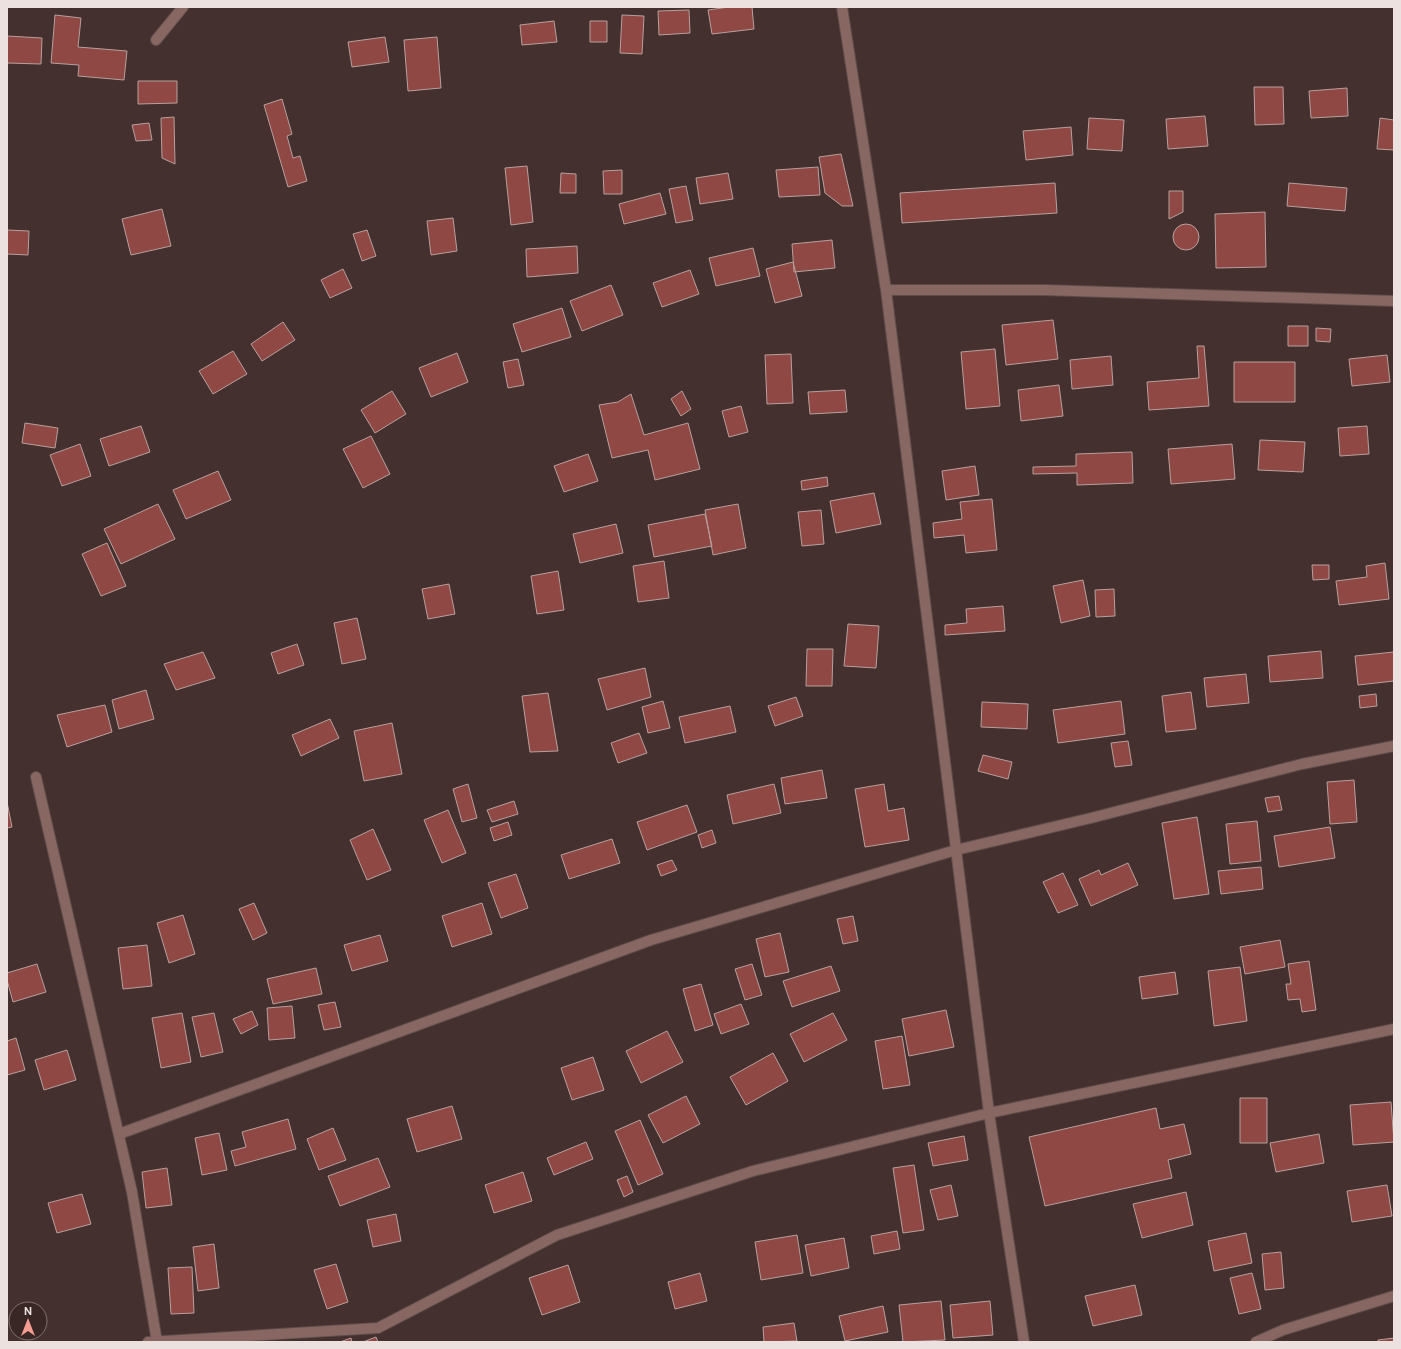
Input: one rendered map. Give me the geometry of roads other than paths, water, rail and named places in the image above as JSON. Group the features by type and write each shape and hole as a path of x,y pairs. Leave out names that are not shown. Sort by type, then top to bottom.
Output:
{"street":[{"path":"156,40 183,7"},
{"path":"842,7 886,290 989,1113 1024,1342"},
{"path":"886,290 1044,290 1394,300"},
{"path":"119,1134 651,940 956,850 1091,818 1302,764 1394,746"},
{"path":"36,777 132,1192 154,1342 378,1328 558,1235 753,1171 989,1113 1394,1029"},
{"path":"1256,1342 1284,1330 1394,1296"}]}
